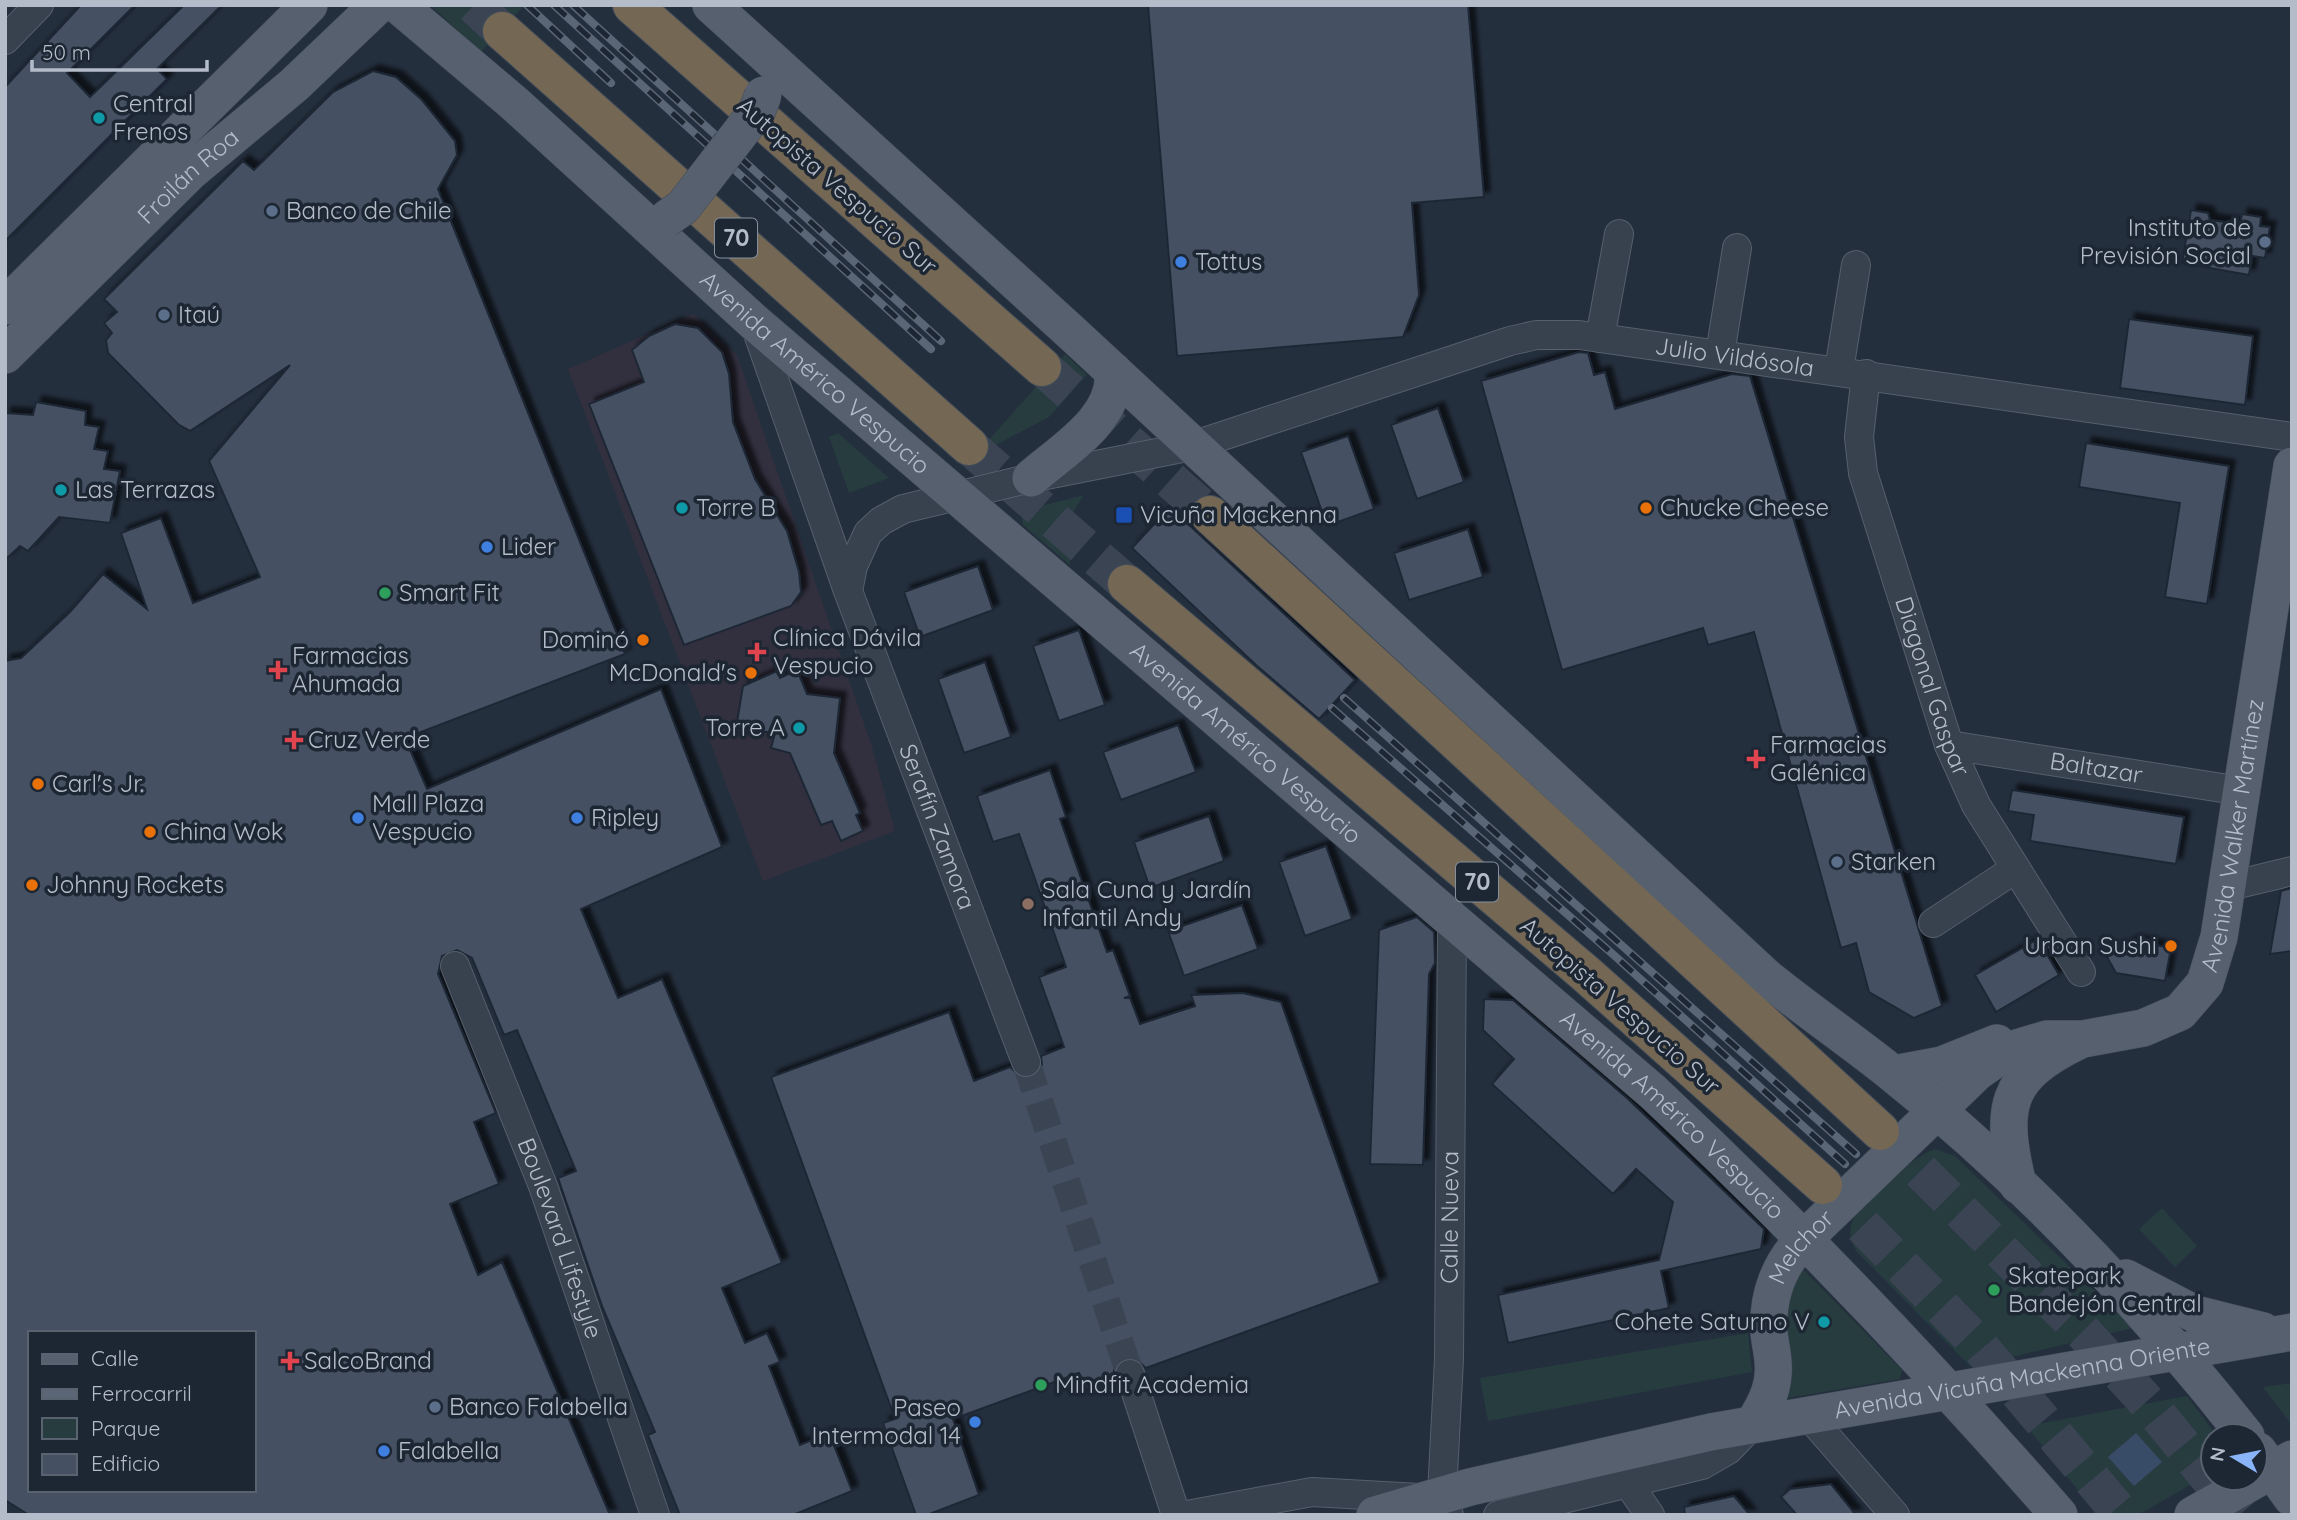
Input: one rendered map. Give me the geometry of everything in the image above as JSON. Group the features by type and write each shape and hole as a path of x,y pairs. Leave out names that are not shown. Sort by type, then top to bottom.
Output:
{"highway":[{"name":"Autopista Vespucio Sur","path":"632,5 1042,367"},
{"name":"70","path":"502,31 969,446"},
{"path":"1210,515 1880,1132"},
{"name":"Autopista Vespucio Sur","path":"1128,584 1586,974 1823,1185"}],"main road":[{"name":"Froilán Roa","path":"5,306 309,5"},
{"name":"Froilán Roa","path":"5,355 190,172 294,85 377,5"},
{"name":"Avenida Américo Vespucio","path":"398,5 657,223 754,321 1653,1092 1804,1239 1950,1390 2059,1515"},
{"path":"711,5 1113,371 1766,977 1829,1028 1894,1074 2018,1185 2100,1265 2179,1352 2235,1422"},
{"path":"657,223 683,207 757,111 763,95 765,76 760,49"},
{"path":"1031,478 1102,414 1113,391 1113,371"},
{"name":"Avenida Walker Martínez","path":"1938,1112 1993,1060 2007,1051 2047,1039 2083,1039 2157,1024 2189,1005 2198,995 2210,971 2226,887 2288,510 2292,466"},
{"path":"1894,1074 1938,1066 2002,1042 2047,1039"},
{"path":"2018,1185 2007,1128 2014,1093 2022,1081 2046,1059 2083,1039"},
{"name":"Melchor","path":"1753,1424 1767,1399 1773,1377 1769,1315 1780,1269 1804,1239 1938,1112"},
{"path":"2100,1265 2195,1314 2241,1327 2289,1333"},
{"name":"Avenida Vicuña Mackenna Oriente","path":"1375,1515 1439,1502 1585,1459 1753,1424 2289,1333"},
{"path":"2193,1515 2278,1468"}],"street":[{"path":"5,40 39,5"},
{"path":"1600,338 1619,234"},
{"path":"1720,354 1737,248"},
{"name":"Diagonal Gaspar","path":"1856,265 1853,372 1863,473 1949,745 1976,805 2081,972"},
{"name":"Serafín Zamora","path":"754,321 848,591 1026,1062"},
{"name":"Julio Vildósola","path":"1192,446 1510,341 1557,334 1853,372 2292,437"},
{"path":"848,591 860,547 881,520 903,509 1031,478 1192,446"},
{"name":"Baltazar","path":"1949,745 2241,791"},
{"path":"1933,923 2015,869"},
{"path":"2226,887 2292,871"},
{"name":"Calle Nueva","path":"1439,1502 1449,1347 1452,919"},
{"name":"Boulevard Lifestyle","path":"455,966 543,1186 656,1515"},
{"path":"1130,1374 1176,1515"},
{"path":"1807,1415 1895,1515"},
{"path":"1498,1515 1691,1468 1712,1460 1735,1444 1753,1424"},
{"path":"1626,1482 1650,1515"},
{"path":"1187,1515 1312,1492 1366,1492 1439,1502"}],"shaded area":[{"name":"Clínica Dávila Vespucio","path":"693,314 737,355 872,747 895,831 763,881 568,369"}],"green space":[{"path":"430,5 525,5 481,52"},
{"path":"1065,354 1087,375 1049,417 994,446 987,442"},
{"path":"838,433 889,478 849,493 829,437"},
{"path":"1084,495 1071,515 1070,565 1023,525 1021,511"},
{"name":"Skatepark Bandejón Central","path":"1935,1149 1955,1156 2133,1328 1971,1367 1857,1252 1851,1239 1851,1225 1860,1208 1905,1168"},
{"path":"2162,1208 2197,1246 2175,1267 2139,1229"},
{"path":"1800,1266 1902,1370 1900,1379 1782,1399 1781,1334 1791,1272"},
{"path":"1748,1333 1752,1372 1488,1421 1480,1378"},
{"path":"2292,1383 2292,1423 2291,1424 2263,1387"},
{"path":"2187,1396 2206,1422 2199,1422 2199,1480 2138,1515 2098,1515 2026,1426"}],"water":[{"path":"2136,1433 2162,1462 2134,1486 2108,1457"}],"building":[{"path":"81,5 135,5 67,73 90,97 184,5 222,5 157,69 167,79 5,241 5,87"},
{"path":"1148,5 1468,5 1484,197 1412,203 1419,295 1403,337 1177,356"},
{"name":"Mall Plaza Vespucio","path":"373,71 396,77 422,100 455,141 457,155 438,189 625,654 405,738 427,789 661,689 722,847 581,909 618,998 662,979 782,1263 722,1288 745,1343 767,1333 780,1362 769,1366 800,1445 829,1433 852,1491 793,1515 680,1515 648,1435 655,1432 602,1306 558,1178 576,1171 517,1030 504,1035 472,958 457,950 442,956 438,974 496,1113 474,1122 499,1184 450,1204 478,1275 502,1262 610,1515 29,1515 5,1500 5,661 21,658 70,612 103,574 147,609 121,533 161,518 193,603 260,577 209,461 290,365 190,431 179,425 108,353 106,340 112,333 104,323 117,312 104,299 243,161 254,170 333,92"},
{"path":"2191,210 2208,213 2210,220 2240,224 2242,214 2261,217 2260,226 2270,227 2265,258 2252,256 2249,275 2182,263"},
{"path":"2129,319 2253,336 2245,405 2120,388"},
{"name":"Torre B","path":"675,324 698,328 722,352 729,374 733,422 755,479 787,531 799,572 801,592 791,606 684,645 589,404 644,382 632,350 649,336"},
{"path":"1579,352 1588,353 1594,375 1605,372 1615,409 1732,374 1750,376 1942,1006 1914,1018 1869,992 1856,943 1841,948 1754,632 1708,645 1703,628 1562,670 1481,381"},
{"name":"Las Terrazas","path":"36,402 86,411 85,425 99,427 94,449 108,451 104,469 120,471 110,523 59,517 28,551 20,546 5,560 5,413 33,415"},
{"path":"1438,408 1464,482 1417,499 1391,425"},
{"path":"1348,436 1374,509 1327,526 1301,452"},
{"path":"2086,443 2229,466 2207,604 2165,597 2180,503 2079,487"},
{"path":"1170,507 1355,680 1319,719 1256,665 1132,548"},
{"path":"1468,529 1483,577 1409,600 1394,553"},
{"path":"978,566 993,610 920,637 904,592"},
{"path":"1079,630 1105,705 1059,721 1033,646"},
{"path":"985,662 1011,737 964,753 938,679"},
{"name":"Torre A","path":"797,670 807,694 840,698 834,753 860,813 856,815 863,831 841,841 832,821 821,825 790,753 771,748 775,733 736,728 743,686 777,671 780,678"},
{"path":"1178,725 1196,772 1121,800 1103,752"},
{"path":"1050,770 1066,817 1060,819 1107,952 1113,950 1130,996 1124,998 1130,998 1140,1024 1195,1006 1191,995 1243,993 1281,1002 1380,1283 1146,1368 1134,1358 1124,1358 1114,1370 1114,1380 1086,1390 1079,1373 953,1419 979,1495 927,1515 916,1515 883,1423 895,1419 771,1077 949,1012 974,1081 1010,1067 1023,1078 1032,1077 1042,1065 1041,1056 1064,1047 1039,977 1066,967 1019,834 993,842 977,796"},
{"path":"2012,790 2184,817 2176,864 2030,841 2034,815 2008,811"},
{"path":"1209,816 1224,861 1150,888 1134,842"},
{"path":"1326,846 1352,919 1305,936 1279,862"},
{"path":"2292,888 2292,951 2270,954 2281,891"},
{"path":"1242,905 1258,949 1184,976 1168,931"},
{"path":"1417,917 1434,932 1435,963 1429,974 1423,1165 1370,1164 1379,930"},
{"path":"2038,939 2059,975 1996,1012 1975,975"},
{"path":"2133,941 2171,948 2165,981 2116,973 2107,957"},
{"path":"1484,999 1513,1000 1627,1098 1764,1229 1761,1249 1661,1271 1669,1308 1508,1343 1498,1295 1659,1260 1673,1202 1636,1169 1613,1194 1492,1084 1514,1059 1483,1030"},
{"path":"1831,1484 1856,1515 1797,1515 1781,1497 1790,1489"},
{"path":"1734,1496 1750,1515 1685,1515 1684,1507"}],"tunnel":[{"path":"474,5 502,31"},
{"path":"1042,367 1210,515"},
{"path":"969,446 1127,584"},
{"path":"1026,1062 1130,1374"},
{"path":"1880,1131 2085,1334 2153,1409 2239,1515"},
{"path":"1823,1185 1976,1342 2122,1515"}],"railway":[{"path":"527,5 611,83"},
{"path":"554,5 931,349"},
{"path":"573,5 941,341"},
{"path":"1344,698 1856,1154"},
{"path":"1332,708 1616,957 1845,1164"}],"place":[{"name":"Central Frenos","path":"99,118"},
{"name":"Banco de Chile","path":"272,211"},
{"name":"Instituto de Previsión Social","path":"2265,242"},
{"name":"Tottus","path":"1181,262"},
{"name":"Itaú","path":"164,315"},
{"name":"Las Terrazas","path":"61,490"},
{"name":"Torre B","path":"682,508"},
{"name":"Chucke Cheese","path":"1646,508"},
{"name":"Vicuña Mackenna","path":"1124,515"},
{"name":"Lider","path":"487,547"},
{"name":"Smart Fit","path":"385,593"},
{"name":"Dominó","path":"643,640"},
{"name":"Clínica Dávila Vespucio","path":"757,652"},
{"name":"Farmacias Ahumada","path":"278,670"},
{"name":"McDonald's","path":"751,673"},
{"name":"Torre A","path":"799,728"},
{"name":"Cruz Verde","path":"294,740"},
{"name":"Farmacias Galénica","path":"1756,759"},
{"name":"Carl's Jr.","path":"38,784"},
{"name":"Mall Plaza Vespucio","path":"358,818"},
{"name":"Ripley","path":"577,818"},
{"name":"China Wok","path":"150,832"},
{"name":"Starken","path":"1837,862"},
{"name":"Johnny Rockets","path":"32,885"},
{"name":"Sala Cuna y Jardín Infantil Andy","path":"1028,904"},
{"name":"Urban Sushi","path":"2171,946"},
{"name":"Skatepark Bandejón Central","path":"1994,1290"},
{"name":"Cohete Saturno V","path":"1824,1322"},
{"name":"SalcoBrand","path":"290,1361"},
{"name":"Mindfit Academia","path":"1041,1385"},
{"name":"Banco Falabella","path":"435,1407"},
{"name":"Paseo Intermodal 14","path":"975,1422"},
{"name":"Falabella","path":"384,1451"}]}
